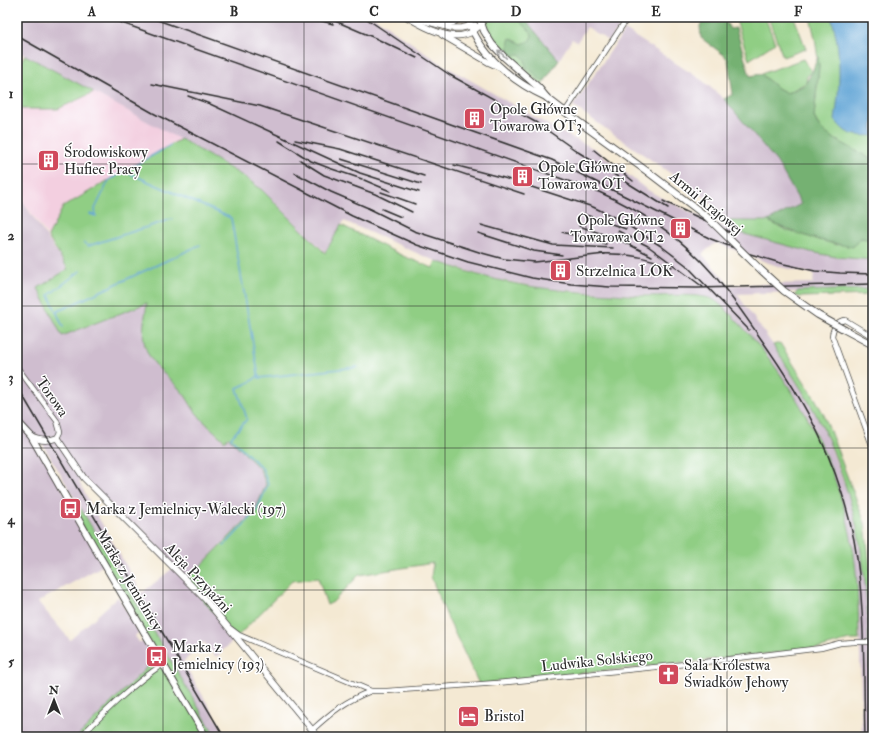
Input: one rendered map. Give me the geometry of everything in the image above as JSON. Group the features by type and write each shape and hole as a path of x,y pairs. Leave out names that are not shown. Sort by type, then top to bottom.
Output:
{"main road":[{"path":"468,17 484,50 501,68 534,92 548,98"},
{"path":"479,17 488,38 497,50 548,98"},
{"name":"Armii Krajowej","path":"548,98 708,217 784,291 814,312 844,330 873,344"},
{"name":"Marka z Jemielnicy","path":"17,421 31,436 206,737"}],"street":[{"path":"408,17 458,29 472,28"},
{"path":"408,17 440,33 488,62 501,68"},
{"path":"442,26 454,22 460,17"},
{"path":"565,112 628,17"},
{"path":"440,33 460,35 482,24"},
{"path":"873,337 845,320 838,322 835,325 832,336 873,448"},
{"name":"Torowa","path":"17,367 57,421 60,432 57,438 49,440 40,440 31,436"},
{"name":"Aleja Przyjaźni","path":"57,438 84,478 96,492 204,599 318,737"},
{"name":"Ludwika Solskiego","path":"225,624 239,635 371,691"},
{"name":"Ludwika Solskiego","path":"312,730 335,709 371,691 497,683 737,658 821,648 840,643 873,642"},
{"path":"80,737 120,700 163,664"}],"shaded area":[{"path":"17,17 374,17 442,64 559,131 595,149 646,189 701,217 737,232 811,252 836,257 873,260 873,289 737,294 773,345 811,405 828,440 851,503 859,537 865,577 868,625 870,737 862,737 859,613 853,551 850,534 830,469 811,423 773,364 712,299 701,297 599,293 542,288 490,278 428,258 344,221 326,253 262,190 246,178 174,136 17,51","holes":["716,243 784,268 814,274 813,283 731,285 702,254"]},
{"path":"523,17 627,17 609,41 587,27 577,42 572,39 559,60"},
{"path":"625,30 703,81 724,99 777,162 801,204 768,221 728,221 702,195 573,106"},
{"path":"94,92 181,139 63,207 48,237 17,193 17,109 58,109"},
{"path":"17,193 68,269 38,288 62,336 147,303 143,334 145,348 155,364 183,392 193,409 224,441 228,437 260,469 266,484 255,511 246,521 236,638 216,657 204,642 183,662 227,737 216,737 42,443 40,440 35,439 104,565 38,602 70,640 118,597 139,632 135,636 139,642 145,642 155,660 77,737 17,737","holes":["84,478 173,568 142,593 79,482"]}],"green space":[{"path":"483,17 523,17 559,60 542,85 507,55 500,47"},
{"path":"521,17 523,17 559,60 544,82 526,67 525,60 520,54 514,55 509,52 510,38 522,44 529,41 532,36 531,32 520,21"},
{"path":"704,17 725,17 730,29 736,28 750,76 761,74 776,87 787,93 805,85 818,56 819,67 814,117 817,123 825,133 873,160 873,242 868,239 860,238 853,247 842,245 799,234 768,221 801,204 777,162 724,99 733,94 728,60 724,55 701,38 700,26"},
{"path":"735,17 765,17 775,43 749,60"},
{"path":"768,17 794,17 806,49 783,57"},
{"path":"810,17 873,17 873,160 830,137 822,131 814,117 819,67 815,38"},
{"path":"25,55 94,92 58,109 17,109 17,69"},
{"path":"803,59 812,72 807,76 806,83 787,93 776,87 761,74"},
{"path":"181,139 246,178 262,190 325,253 341,225 403,256 433,268 436,261 483,276 535,287 581,292 632,295 699,296 712,299 717,302 755,341 772,362 801,407 825,456 835,481 853,546 857,586 859,640 849,640 821,648 479,684 448,619 431,577 433,563 359,575 333,602 327,605 318,578 292,581 236,638 186,581 255,511 266,484 260,469 228,437 225,441 205,422 194,410 184,394 151,359 145,346 143,335 147,303 62,336 38,288 68,269 48,237 63,207"},
{"path":"728,221 768,221 788,231 837,245 856,242 860,238 868,239 873,242 873,260 836,257 811,252 737,232"},
{"path":"873,289 873,295 794,296 798,291"},
{"path":"780,343 824,415 865,523 873,594 873,737 870,737 867,603 857,528 844,483 828,439 809,402 773,345"},
{"path":"77,502 216,737 77,737 158,656 70,506"}],"water":[{"path":"831,17 873,17 873,136 851,134 844,130 835,120 839,68 837,42"}],"waterway":[{"path":"90,214 96,216 95,209 109,180 171,145"},
{"path":"124,171 231,218 259,378 358,367"},
{"path":"84,243 88,246 172,219"},
{"path":"56,312 200,245"},
{"path":"63,327 49,295 80,271"},
{"path":"224,546 256,512 268,484 262,468 231,438 247,419 237,388 252,381 259,375"}],"railway":[{"path":"105,17 599,192 646,217 675,237 701,261 744,314 793,387 819,435 830,459 839,485 854,540 858,564 863,638 865,737"},
{"path":"149,17 552,160 711,239 747,253 815,271 873,274"},
{"path":"308,17 333,24"},
{"path":"326,17 417,58"},
{"path":"364,17 450,75 537,123 578,152 668,208"},
{"path":"17,36 153,113 352,216 417,245 468,262 532,278 571,284 610,287 697,288 873,284"},
{"path":"152,84 260,106 524,194"},
{"path":"188,96 210,104 360,173 419,192"},
{"path":"295,140 340,149 424,176"},
{"path":"279,141 311,161 362,179"},
{"path":"594,150 633,181"},
{"path":"341,159 421,184"},
{"path":"300,160 324,175 375,194 412,212"},
{"path":"454,165 504,178 593,207 616,218 661,246 686,265 749,330"},
{"path":"295,173 331,192 373,210"},
{"path":"364,180 390,191"},
{"path":"381,192 415,204"},
{"path":"663,201 732,233"},
{"path":"368,208 414,231 504,259 535,262 605,254"},
{"path":"382,209 401,217"},
{"path":"583,214 626,229"},
{"path":"481,225 553,245 613,248"},
{"path":"579,226 620,240 652,256"},
{"path":"618,231 648,246 703,287"},
{"path":"562,232 606,244"},
{"path":"478,233 534,251 562,255"},
{"path":"600,254 637,256 672,267"},
{"path":"17,386 224,737"}],"place":[{"name":"Opole Główne Towarowa OT3","path":"475,118"},
{"name":"Środowiskowy Hufiec Pracy","path":"48,161"},
{"name":"Opole Główne Towarowa OT","path":"523,176"},
{"name":"Opole Główne Towarowa OT2","path":"680,229"},
{"name":"Strzelnica LOK","path":"561,271"},
{"name":"Marka z Jemielnicy-Walecki (197)","path":"70,509"},
{"name":"Marka z Jemielnicy (193)","path":"157,656"},
{"name":"Sala Królestwa Świadków Jehowy","path":"669,674"},
{"name":"Bristol","path":"468,716"}]}
